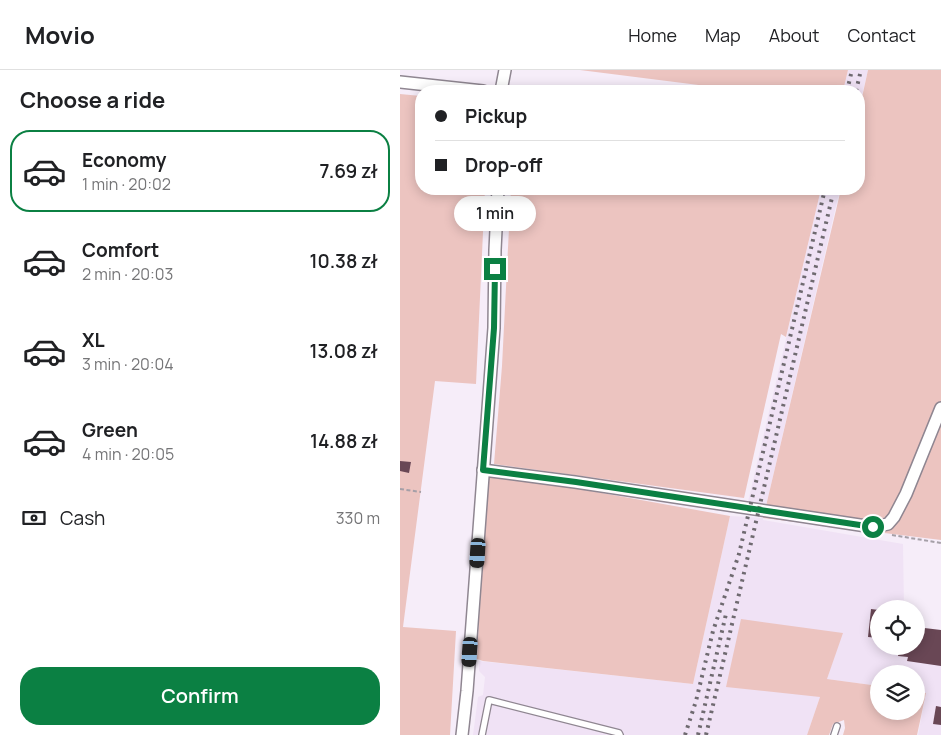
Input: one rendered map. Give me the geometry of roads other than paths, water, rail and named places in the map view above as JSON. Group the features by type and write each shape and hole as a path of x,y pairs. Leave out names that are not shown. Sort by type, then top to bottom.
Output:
{"street":[{"path":"502,85 505,70"},
{"path":"400,82 428,85"},
{"path":"462,735 467,691 494,328 498,195"},
{"path":"483,470 873,527 888,524 894,516 906,494 941,408"}],"lane":[{"path":"482,735 489,700 619,733 620,735"},
{"path":"834,735 837,726"}],"railway":[{"path":"848,85 852,70"},
{"path":"857,85 861,70"},
{"path":"685,735 696,701 713,631 739,554 824,195"},
{"path":"706,735 833,195"},
{"path":"698,735 726,614"}]}
